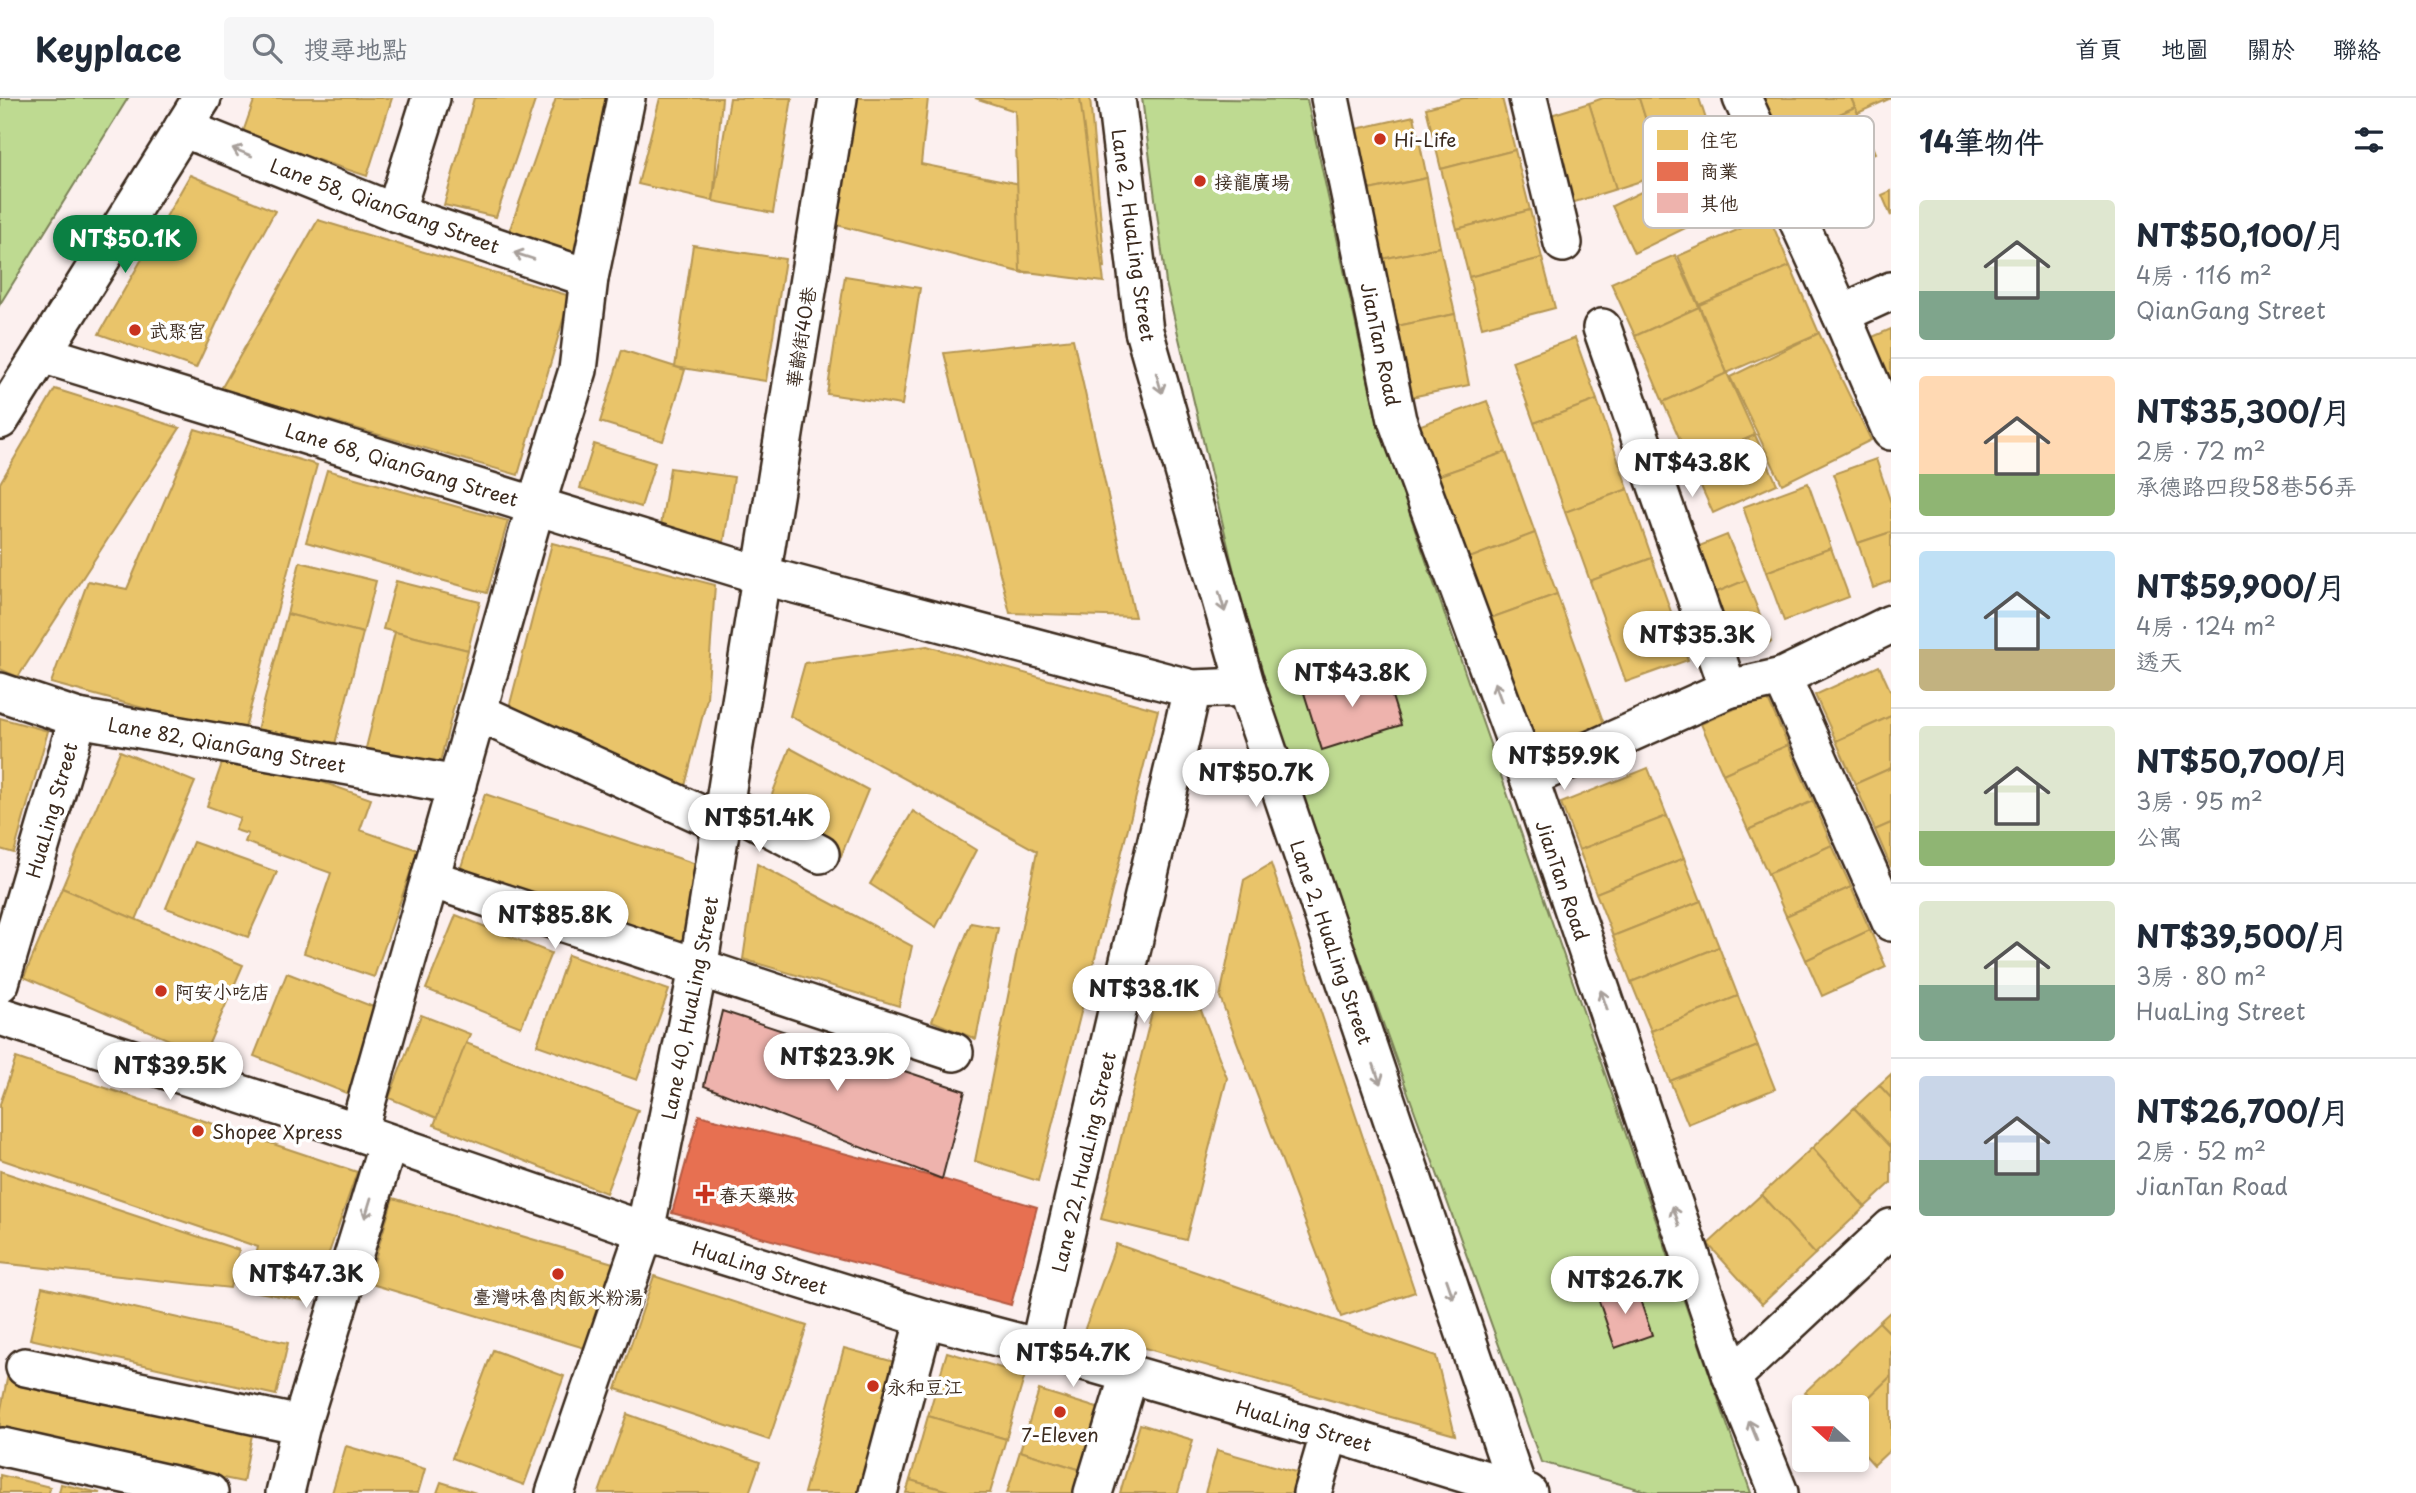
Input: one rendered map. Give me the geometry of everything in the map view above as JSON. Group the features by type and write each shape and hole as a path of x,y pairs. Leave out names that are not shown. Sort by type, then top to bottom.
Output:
{"street":[{"path":"0,420 202,98"},
{"path":"395,213 431,98"},
{"path":"285,1493 373,1137 431,879 536,505 578,370 589,278 626,98"},
{"name":"華齡街40巷","path":"761,575 838,98"},
{"name":"Lane 2, HuaLing Street","path":"1116,98 1144,331 1246,687 1522,1492"},
{"name":"JianTan Road","path":"1330,98 1397,420 1529,778 1732,1377 1779,1493"},
{"path":"1528,98 1563,243"},
{"path":"1742,98 1750,116"},
{"name":"Lane 58, QianGang Street","path":"183,128 395,213 589,278"},
{"path":"1802,228 1891,431"},
{"path":"1842,314 1891,291"},
{"path":"1602,328 1728,689"},
{"name":"Lane 68, QianGang Street","path":"42,354 761,575 1192,689 1246,687"},
{"name":"Lane 40, HuaLing Street","path":"555,1493 645,1231 698,969 761,575"},
{"path":"1529,778 1728,689 1782,677 1891,624"},
{"path":"1782,677 1891,922"},
{"name":"Lane 22, HuaLing Street","path":"1040,1348 1192,689"},
{"name":"Lane 82, QianGang Street","path":"0,692 78,718 457,785"},
{"path":"477,712 820,854"},
{"name":"HuaLing Street","path":"0,983 78,718"},
{"path":"431,879 954,1052"},
{"name":"HuaLing Street","path":"0,1016 373,1137 645,1231 925,1318 1040,1348 1330,1432 1522,1492"},
{"path":"1732,1377 1891,1228"},
{"path":"878,1493 925,1318"},
{"path":"25,1367 301,1425"},
{"path":"1093,1493 1129,1375"},
{"path":"1312,1493 1330,1432"},
{"path":"3,1447 209,1493"}],"green space":[{"path":"0,98 128,98 0,304"},
{"path":"1142,98 1307,100 1376,417 1751,1493 1653,1493 1541,1462 1260,682 1166,283"}],"building: 住宅":[{"path":"255,98 392,98 367,176 242,135"},
{"path":"474,98 536,98 496,217 444,205"},
{"path":"556,98 625,98 575,255 509,232"},
{"path":"660,98 722,98 713,201 638,184"},
{"path":"730,98 792,98 773,213 713,201"},
{"path":"853,98 928,98 921,164 1025,185 1015,110 983,98 1090,98 1105,267 1023,273 837,225"},
{"path":"975,98 1080,98 1104,282 1020,271 1015,111"},
{"path":"1464,98 1502,98 1515,150 1441,169 1426,108"},
{"path":"1603,98 1639,98 1645,116 1643,180 1616,189 1589,103"},
{"path":"1639,98 1699,98 1705,116 1645,116"},
{"path":"1751,98 1851,98 1855,107 1835,116 1756,116"},
{"path":"1851,98 1891,98 1858,113"},
{"path":"1589,103 1616,189 1562,206 1535,120"},
{"path":"1855,107 1859,116 1835,116"},
{"path":"1414,116 1427,178 1369,190 1356,129"},
{"path":"1515,150 1530,210 1457,229 1441,169"},
{"path":"190,175 275,211 232,290 196,368 99,334"},
{"path":"1427,178 1440,247 1382,259 1369,190"},
{"path":"1643,191 1643,228 1686,228 1634,253 1612,206"},
{"path":"1891,191 1891,216 1882,195"},
{"path":"1530,210 1542,258 1469,277 1457,229"},
{"path":"318,220 570,296 518,475 221,389"},
{"path":"1742,228 1774,228 1790,266 1699,305 1678,256"},
{"path":"693,245 785,259 766,381 675,367"},
{"path":"1440,247 1455,314 1397,326 1382,259"},
{"path":"1675,255 1699,307 1635,336 1611,283"},
{"path":"1542,258 1555,308 1482,327 1469,277"},
{"path":"1790,266 1819,333 1727,373 1699,305"},
{"path":"845,276 920,288 902,405 827,394"},
{"path":"1699,307 1727,373 1663,402 1635,336"},
{"path":"1455,314 1469,385 1411,397 1397,326"},
{"path":"1891,329 1891,387 1863,341"},
{"path":"1819,333 1871,440 1782,484 1730,377"},
{"path":"1575,338 1597,400 1534,423 1512,361"},
{"path":"1073,339 1135,617 1010,613 944,353"},
{"path":"622,350 685,370 663,441 600,422"},
{"path":"1727,373 1755,435 1691,464 1663,402"},
{"path":"55,389 180,428 18,677 0,669 0,483"},
{"path":"1597,400 1628,489 1565,512 1534,423"},
{"path":"1487,401 1506,452 1437,476 1418,426"},
{"path":"195,429 317,465 243,735 51,683 88,581 127,589"},
{"path":"1755,435 1777,484 1713,513 1691,464"},
{"path":"594,444 655,463 641,507 580,488"},
{"path":"1506,452 1535,533 1467,559 1437,476"},
{"path":"1876,459 1891,503 1891,532 1858,543 1833,474"},
{"path":"670,468 734,477 724,542 660,532"},
{"path":"327,470 508,521 487,593 306,542"},
{"path":"1808,483 1831,548 1766,572 1743,507"},
{"path":"1628,489 1652,558 1590,581 1565,512"},
{"path":"1891,532 1891,581 1873,588 1858,543"},
{"path":"1535,533 1557,594 1488,619 1467,559"},
{"path":"1727,535 1746,580 1703,598 1684,552"},
{"path":"552,543 715,585 707,698 681,802 505,723"},
{"path":"1831,548 1849,597 1784,621 1766,572"},
{"path":"1652,558 1688,660 1626,682 1590,581"},
{"path":"300,562 376,581 363,633 287,614"},
{"path":"1746,580 1771,642 1728,659 1703,598"},
{"path":"396,581 480,602 468,650 383,629"},
{"path":"1557,594 1604,724 1535,749 1488,619"},
{"path":"287,614 363,633 331,760 254,741"},
{"path":"395,632 468,650 438,770 365,752"},
{"path":"927,646 1158,710 1038,1181 975,1161 1037,851 790,716 805,663"},
{"path":"1879,666 1891,692 1891,716 1836,741 1815,695"},
{"path":"1766,695 1788,745 1723,774 1701,724"},
{"path":"1891,716 1891,768 1855,784 1836,741"},
{"path":"0,718 48,731 14,853 0,849"},
{"path":"1788,745 1813,801 1748,830 1723,774"},
{"path":"790,748 868,790 841,856 763,818"},
{"path":"227,749 371,799 360,830 418,850 374,977 304,953 331,873 245,842 248,834 235,830 240,818 207,806"},
{"path":"120,751 195,782 136,920 62,888"},
{"path":"1648,768 1667,816 1579,850 1561,803"},
{"path":"1891,768 1891,823 1875,830 1855,784"},
{"path":"485,794 708,868 681,947 459,873"},
{"path":"1813,801 1832,845 1768,874 1748,830"},
{"path":"913,811 976,850 936,927 870,884"},
{"path":"1667,816 1684,858 1596,893 1579,850"},
{"path":"1891,823 1891,867 1875,830"},
{"path":"193,842 277,872 248,937 166,908"},
{"path":"1832,845 1851,887 1786,916 1768,874"},
{"path":"1684,858 1701,901 1613,936 1596,893"},
{"path":"757,864 912,946 899,1006 743,959"},
{"path":"1271,864 1415,1292 1341,1317 1220,997 1244,880"},
{"path":"1851,887 1870,930 1806,960 1786,916"},
{"path":"62,888 243,965 204,1055 24,977"},
{"path":"1701,901 1719,947 1631,982 1613,936"},
{"path":"456,915 551,953 521,1027 426,989"},
{"path":"971,923 998,928 976,1039 932,1021"},
{"path":"1870,930 1886,967 1822,996 1806,960"},
{"path":"1719,947 1738,996 1651,1031 1631,982"},
{"path":"568,955 669,990 637,1080 537,1045"},
{"path":"287,973 384,1011 351,1095 254,1056"},
{"path":"1159,984 1194,992 1227,1078 1186,1240 1101,1219"},
{"path":"1738,996 1758,1046 1670,1081 1651,1031"},
{"path":"421,1015 470,1034 437,1118 389,1098"},
{"path":"466,1043 638,1110 606,1193 434,1125"},
{"path":"1758,1046 1775,1089 1688,1124 1670,1081"},
{"path":"16,1058 357,1172 312,1302 248,1290 258,1247 0,1159 0,1104"},
{"path":"1891,1074 1891,1098 1879,1085"},
{"path":"1879,1085 1891,1098 1891,1147 1854,1108"},
{"path":"1854,1108 1891,1147 1891,1183 1865,1207 1812,1148"},
{"path":"1812,1148 1865,1207 1815,1254 1761,1195"},
{"path":"0,1171 239,1250 230,1288 0,1263"},
{"path":"1761,1195 1815,1254 1762,1304 1708,1244"},
{"path":"393,1198 613,1263 588,1349 368,1283"},
{"path":"1116,1244 1436,1356 1455,1435 1084,1331"},
{"path":"654,1276 807,1326 769,1440 616,1389"},
{"path":"42,1287 288,1343 276,1395 30,1339"},
{"path":"1891,1311 1891,1334 1879,1322"},
{"path":"1879,1322 1891,1334 1891,1376 1869,1397 1869,1395 1808,1395 1805,1392"},
{"path":"844,1348 898,1363 862,1493 804,1493"},
{"path":"493,1350 564,1376 524,1485 452,1458"},
{"path":"947,1352 1025,1375 1006,1439 928,1416"},
{"path":"9,1369 255,1419 243,1482 0,1433 0,1414"},
{"path":"1891,1376 1891,1449 1874,1465 1869,1459 1869,1397"},
{"path":"1039,1390 1110,1412 1091,1473 1020,1451"},
{"path":"627,1414 760,1462 749,1493 599,1493"},
{"path":"928,1416 1006,1439 990,1493 955,1493 910,1480"},
{"path":"1140,1424 1193,1440 1178,1493 1120,1493"},
{"path":"346,1446 425,1469 418,1493 332,1493"},
{"path":"1217,1450 1299,1473 1293,1493 1205,1493"},
{"path":"1020,1451 1091,1473 1085,1493 1007,1493"},
{"path":"0,1475 50,1487 49,1493 0,1493"},
{"path":"910,1480 955,1493 906,1493"},
{"path":"441,1482 476,1493 437,1493"},
{"path":"61,1484 100,1493 59,1493"}],"building: 商業":[{"path":"699,1115 1037,1207 1011,1305 672,1213"}],"building: 其他":[{"path":"1383,668 1401,725 1322,750 1304,693"},
{"path":"722,1011 965,1091 942,1179 704,1086"},
{"path":"1635,1285 1652,1335 1615,1348 1598,1298"}],"place":[{"name":"Hi-Life","path":"1380,139"},
{"name":"接龍廣場","path":"1200,181"},
{"name":"武聚宮","path":"135,330"},
{"name":"阿安小吃店","path":"161,991"},
{"name":"Shopee Xpress","path":"198,1131"},
{"name":"春天藥妝","path":"705,1194"},
{"name":"臺灣味魯肉飯米粉湯","path":"558,1274"},
{"name":"永和豆江","path":"873,1386"},
{"name":"7-Eleven","path":"1060,1412"}]}
